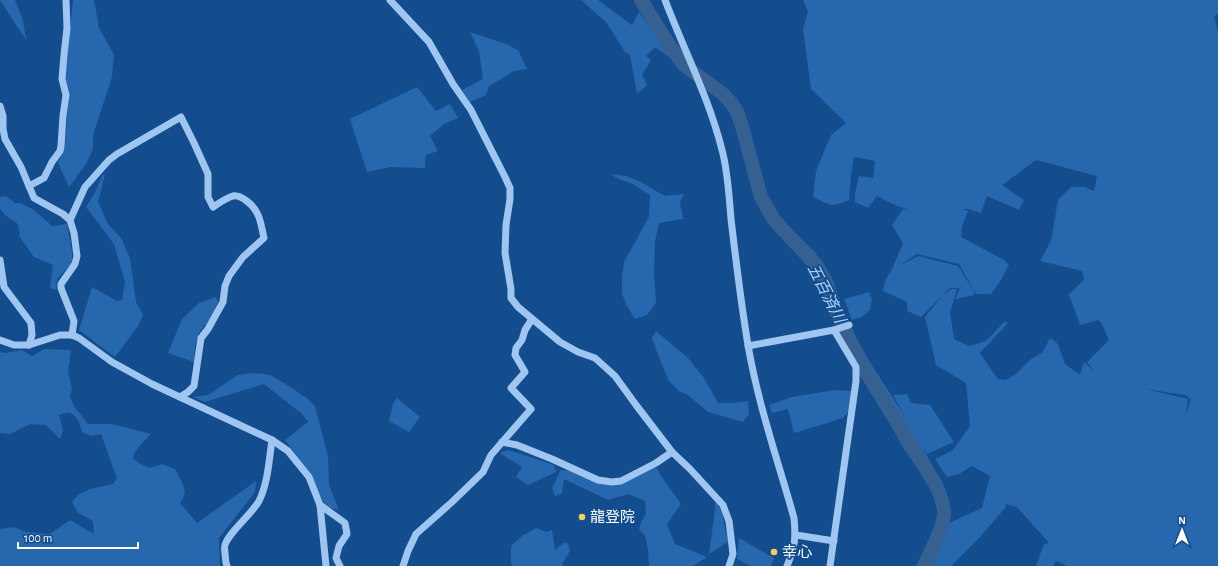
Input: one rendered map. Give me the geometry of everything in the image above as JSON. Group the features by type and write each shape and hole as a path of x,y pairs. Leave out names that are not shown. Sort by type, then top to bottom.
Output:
{"street":[{"path":"29,186 44,178 52,162 60,151 61,146 66,95 62,79 67,28 66,0"},
{"path":"390,0 429,42 453,84 471,110 510,188 510,199 506,224 506,253 511,298 518,307 560,342 578,352 595,358 604,365 615,376 672,452 723,505 729,521 733,554 729,566"},
{"path":"665,0 692,64 716,127 726,169 733,237 748,346 756,383 794,518 796,535 793,551 787,566"},
{"path":"0,106 3,116 5,139 21,167 34,198 63,214 70,220 74,233 77,256 74,264 61,284 61,288 74,321 72,335"},
{"path":"70,220 85,187 109,160 123,150 181,117 208,174 208,197 213,207 229,198 240,196 248,202 257,213 264,238 243,257 229,276 225,286 223,302 208,329 200,338 194,386 180,397"},
{"path":"0,260 4,287 31,323 32,335 29,345"},
{"path":"403,566 416,534 452,502 482,472 490,455 531,409 511,388 525,372 515,355 516,348 522,340 525,330 532,319"},
{"path":"748,346 834,330 850,325"},
{"path":"830,566 856,380 856,368 834,330"},
{"path":"0,340 14,345 29,345 60,335 72,335 80,338 112,362 152,384 272,440 288,451 309,477 320,505 326,566"},
{"path":"227,566 225,545 231,535 251,512 259,500 265,482 272,440"},
{"path":"502,442 517,445 598,480 612,482 621,481 656,463 672,452"},
{"path":"320,505 345,523 347,534 339,546 336,558 340,566"},
{"path":"796,535 834,541"}],"shaded area":[{"path":"0,0 15,0 23,20 26,40"},
{"path":"73,0 94,0 99,28 114,55 112,77 93,135 93,149 86,164 69,187 58,163 65,144 69,95 65,77"},
{"path":"581,0 598,0 632,25 639,12 672,59 655,47 646,56 651,60 642,75 647,85 637,94 630,55 625,52 606,22"},
{"path":"803,0 1218,0 1218,14 1214,16 1218,31 1218,566 1067,566 1056,561 1053,566 1036,566 1044,544 1049,543 1017,507 1006,504 1005,508 980,537 951,566 915,566 921,561 932,540 938,521 939,510 931,488 902,446 841,332 822,285 810,263 784,238 762,207 752,178 742,137 733,109 707,85 701,74 729,95 745,119 766,197 779,218 815,252 828,274 840,308 869,361 906,418 893,395 907,394 911,403 930,405 954,442 927,454 921,444 943,487 949,523 982,508 990,476 972,466 959,474 947,477 935,459 953,450 970,426 966,383 936,365 925,317 943,295 921,317 907,311 907,302 883,291 885,281 903,243 892,225 903,209 912,211 897,206 877,196 868,208 855,202 855,193 859,176 873,178 875,161 854,157 849,200 834,205 813,197 816,171 831,135 846,123 811,89 803,29 808,12","holes":["1036,160 1097,176 1094,191 1085,187 1071,187 1058,200 1051,241 1040,261 1082,271 1084,280 1068,295 1080,325 1098,320 1102,324 1109,340 1087,362 1095,372 1084,362 1080,375 1065,364 1058,344 1050,338 1042,353 1031,359 1016,374 1006,380 998,379 980,353 1008,323 1005,321 986,341 969,346 954,339 950,312 957,289 951,289 943,295 950,288 960,288 955,299 974,295 974,291 958,266 918,256 899,266 917,254 959,264 976,294 991,294 1009,265 1004,260 961,237 962,227 968,211 963,209 981,213 987,196 1019,210 1024,200 1002,185","1145,389 1185,395 1191,399 1186,415 1188,399"]},
{"path":"470,32 506,44 518,50 527,69 514,71 489,86 486,95 470,102 462,90 483,79 479,51"},
{"path":"417,87 436,111 450,104 458,118 444,124 430,136 438,151 426,155 425,168 390,167 367,172 350,119"},
{"path":"610,174 626,176 639,181 665,196 684,194 680,202 683,219 659,223 655,241 654,272 656,303 647,315 635,319 622,294 622,278 624,262 649,217 650,195 631,183"},
{"path":"102,175 105,175 98,202 108,224 121,238 130,258 136,302 143,315 138,326 115,357 79,330 92,287 117,301 122,300 125,282 114,244 86,207 95,193"},
{"path":"6,196 15,203 20,203 34,210 52,226 67,224 72,252 72,263 57,279 56,290 50,288 53,265 34,257 20,237 18,224 5,215 0,209 0,197"},
{"path":"869,292 872,300 870,310 862,317 852,320 844,299"},
{"path":"216,297 218,302 211,319 199,332 195,346 194,362 168,353 182,319 199,303"},
{"path":"656,331 688,358 704,378 718,403 748,401 749,414 743,422 708,412 688,395 679,391 669,381 652,338"},
{"path":"44,349 71,350 68,372 72,389 70,397 74,406 88,424 112,424 151,434 138,448 133,458 139,463 150,468 162,464 175,469 183,484 185,494 180,503 197,523 256,481 255,492 219,538 220,566 0,566 0,529 14,527 26,532 50,534 70,520 94,534 93,521 78,513 72,502 79,494 90,489 113,484 117,478 101,434 91,436 82,432 77,419 72,414 64,413 59,415 63,430 60,439 46,425 30,424 10,434 0,433 0,352 6,353 22,350 32,356"},
{"path":"252,373 270,375 308,399 315,406 328,456 329,485 339,510 326,507 306,468 285,440 308,422 301,413 264,384 205,402 193,397 208,395 238,375"},
{"path":"835,390 852,391 848,412 843,418 794,433 788,409 772,413 769,405 792,397"},
{"path":"397,398 420,417 409,432 389,421 393,404"},
{"path":"509,450 554,465 556,472 528,485 516,477 522,467 501,454 501,452"},
{"path":"655,465 681,504 667,524 675,544 707,557 693,566 650,566 645,536 639,529 646,513 645,501 628,494 608,500 564,479 562,493 555,496 552,488 561,470 575,471 612,483"},
{"path":"717,502 722,512 728,542 709,554 715,504"},
{"path":"536,528 547,532 552,530 555,550 565,542 568,544 570,551 562,564 563,566 512,566 511,546 522,536"},
{"path":"739,538 774,558 771,566 751,566 737,559"}],"waterway":[{"name":"五百済川","path":"641,0 669,45 684,65 723,94 737,112 761,197 774,220 817,266 827,284 837,314 864,369 936,485 943,504 943,523 924,566"}],"place":[{"name":"龍登院","path":"582,517"},
{"name":"幸心","path":"774,552"}]}
